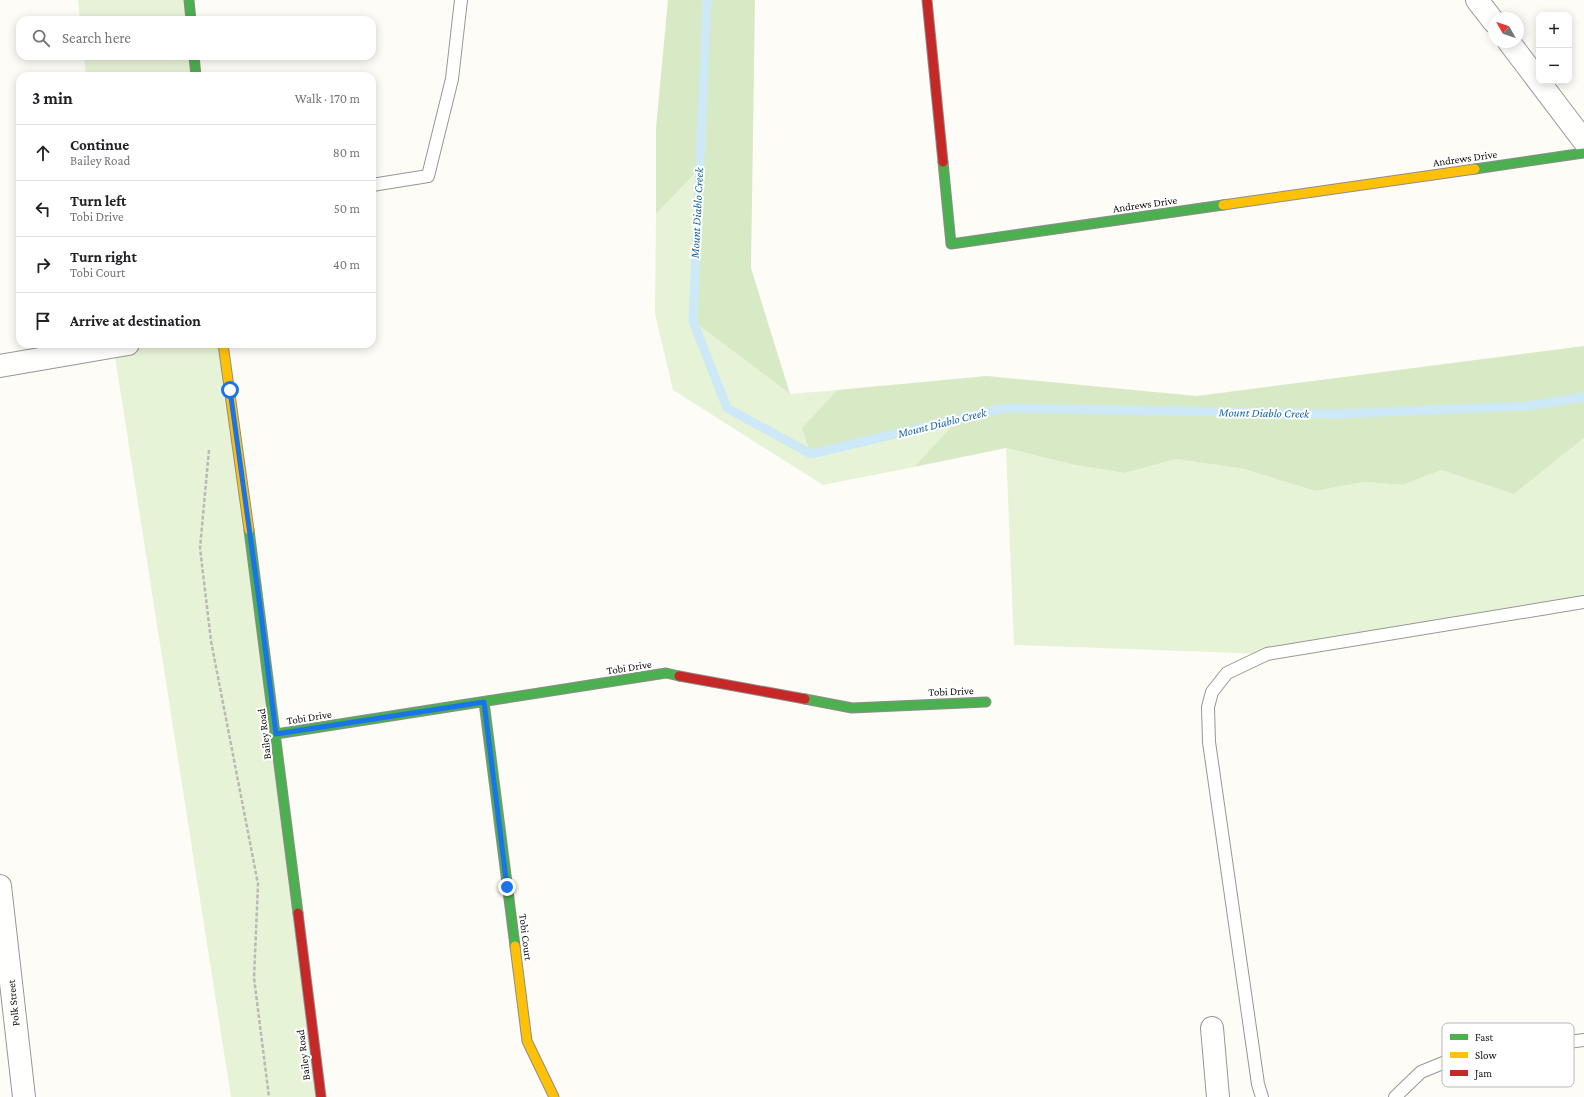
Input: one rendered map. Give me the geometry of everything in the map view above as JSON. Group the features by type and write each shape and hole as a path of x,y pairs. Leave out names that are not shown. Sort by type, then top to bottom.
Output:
{"street":[{"path":"189,0 191,16"},
{"name":"Andrews Drive","path":"927,0 951,244 1584,153"},
{"path":"1477,0 1488,14"},
{"path":"1514,48 1584,141"},
{"path":"194,60 196,72"},
{"path":"0,366 105,348"},
{"name":"Bailey Road","path":"224,348 260,607 321,1097"},
{"name":"Tobi Drive","path":"276,734 666,673 852,708 986,702"},
{"name":"Tobi Court","path":"484,702 527,1041 554,1097"},
{"name":"Polk Street","path":"0,886 24,1097"},
{"path":"1212,1028 1218,1097"}],"lane":[{"path":"376,184 428,176 452,79 462,0"},
{"path":"1262,1097 1258,1084 1209,742 1208,707 1212,692 1227,673 1267,654 1584,602"},
{"path":"1574,1041 1584,1040"},
{"path":"1395,1097 1421,1072 1442,1063"}],"path":[{"path":"209,446 200,548 211,641 258,884 254,978 269,1097"}],"green space":[{"path":"78,0 189,0 191,16 80,16"},
{"path":"668,0 755,0 751,268 790,394 693,321 699,169 656,214 656,128"},
{"path":"84,60 194,60 196,72 86,72"},
{"path":"699,169 693,321 790,394 837,390 802,428 959,418 914,467 823,485 673,390 655,314 656,214"},
{"path":"1584,346 1584,438 1514,494 1441,470 1403,485 1364,482 1315,491 1244,469 1176,459 1125,473 1075,465 1006,448 914,467 958,419 811,454 802,428 837,390 987,376 1197,396"},
{"path":"114,348 224,348 321,1097 231,1097"},
{"path":"1584,438 1584,602 1267,654 1014,645 1006,448 1075,465 1125,473 1176,459 1244,469 1315,491 1364,482 1403,485 1441,470 1514,494"}],"waterway":[{"name":"Mount Diablo Creek","path":"707,0 693,321 727,408 811,454 1004,408 1335,414 1528,406 1584,397"}],"traffic: fast":[{"path":"189,0 191,16"},
{"path":"194,60 196,72"},
{"path":"1475,169 1584,153"},
{"path":"943,162 951,244 1223,205"},
{"path":"249,530 298,913"},
{"path":"276,734 666,673 679,676"},
{"path":"805,699 852,708 986,702"},
{"path":"484,702 515,946"}],"traffic: slow":[{"path":"1223,205 1475,169"},
{"path":"224,348 249,530"},
{"path":"515,946 527,1041 554,1097"}],"traffic: jam":[{"path":"927,0 943,162"},
{"path":"679,676 805,699"},
{"path":"298,913 321,1097"}],"route":[{"path":"230,390 276,734 484,702 507,887"}]}
